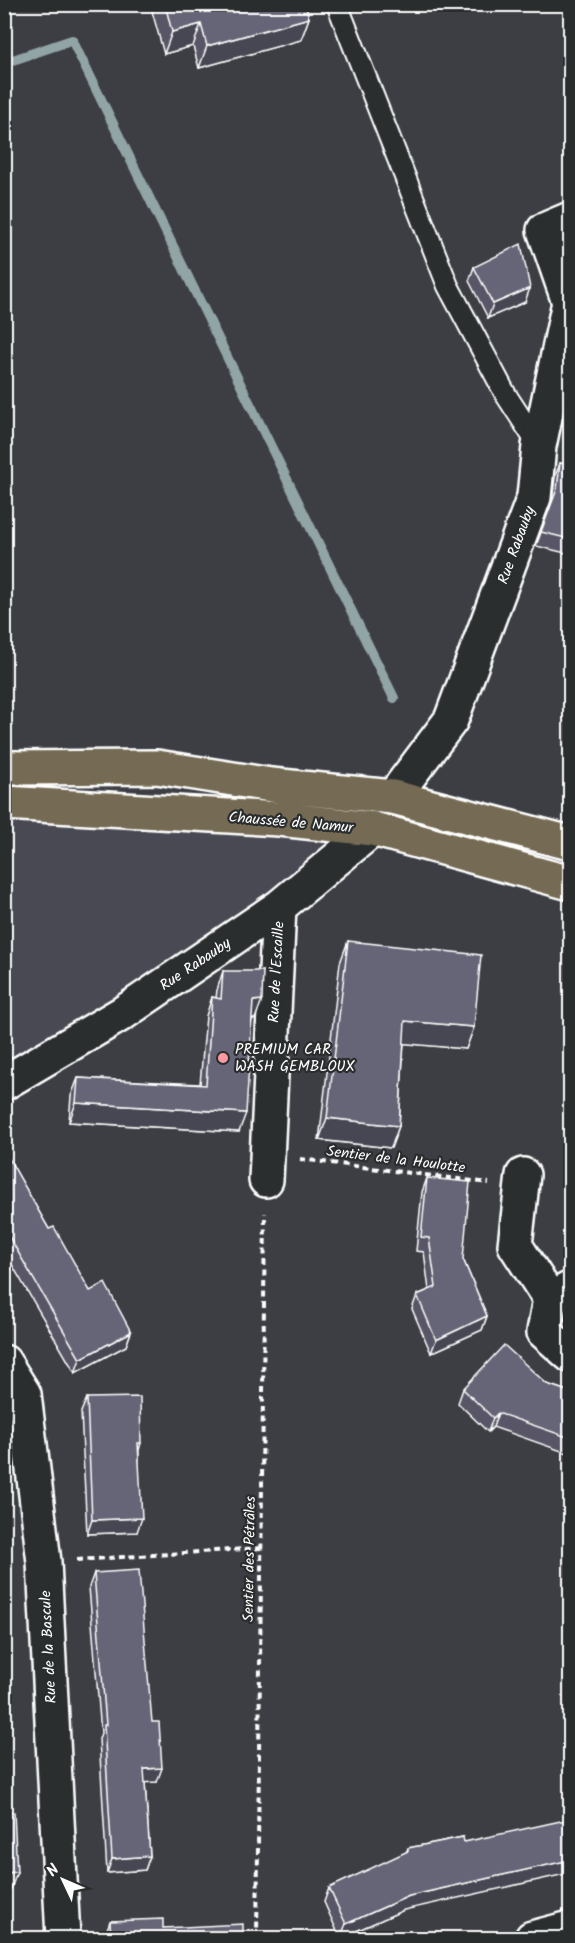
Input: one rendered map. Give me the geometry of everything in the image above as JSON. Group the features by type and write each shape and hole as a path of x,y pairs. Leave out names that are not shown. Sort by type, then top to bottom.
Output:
{"main road":[{"path":"4,768 157,767 272,785 393,797 570,843"},
{"name":"Chaussée de Namur","path":"4,803 279,819 374,829 570,883"}],"street":[{"name":"Rue Rabauby","path":"393,797 452,720 534,497 539,446 569,302 544,230 570,219"},
{"name":"Rue Rabauby","path":"4,1083 123,1013 279,907 374,829"},
{"name":"Rue de l'Escaille","path":"266,1167 279,907"},
{"path":"522,1181 515,1245 560,1294 544,1332 570,1355"},
{"name":"Rue de la Bascule","path":"4,1362 24,1394 44,1562 63,1938"},
{"path":"532,1938 570,1928"}],"lane":[{"path":"337,4 448,286 506,395 539,446"}],"path":[{"name":"Sentier de la Houlotte","path":"266,1167 522,1181"},
{"name":"Sentier des Pétrâles","path":"257,1938 266,1167"},
{"path":"44,1562 261,1548"}],"shaded area":[{"path":"4,803 373,829 5,1083"}],"building":[{"path":"165,4 305,4 309,18 207,46 201,24 172,32"},
{"path":"521,244 530,288 493,304 474,267"},
{"path":"560,463 570,465 570,539 541,532 557,489"},
{"path":"348,941 481,955 474,1027 405,1021 399,1126 327,1118"},
{"path":"223,971 263,971 262,1000 253,1001 246,1113 76,1103 78,1078 206,1085 212,997 221,999"},
{"path":"4,1150 49,1229 54,1227 90,1291 105,1283 131,1332 80,1359 4,1228"},
{"path":"427,1178 470,1182 463,1259 487,1316 436,1340 417,1295 436,1287 429,1238 421,1237"},
{"path":"504,1345 547,1384 570,1392 570,1438 498,1413 493,1418 463,1389"},
{"path":"140,1397 141,1443 138,1443 142,1518 92,1520 87,1398"},
{"path":"139,1570 152,1722 159,1722 162,1768 144,1769 150,1856 112,1859 104,1725 106,1725 94,1573"},
{"path":"14,1812 17,1872 5,1873 9,1938 4,1938 4,1813"},
{"path":"570,1819 570,1860 409,1896 346,1924 329,1888 408,1851 408,1848 463,1837 464,1842"},
{"path":"163,1919 163,1928 243,1924 243,1938 111,1938 110,1921"}],"waterway":[{"path":"4,63 72,40 394,698"}],"place":[{"name":"PREMIUM CAR WASH GEMBLOUX","path":"223,1058"}]}
